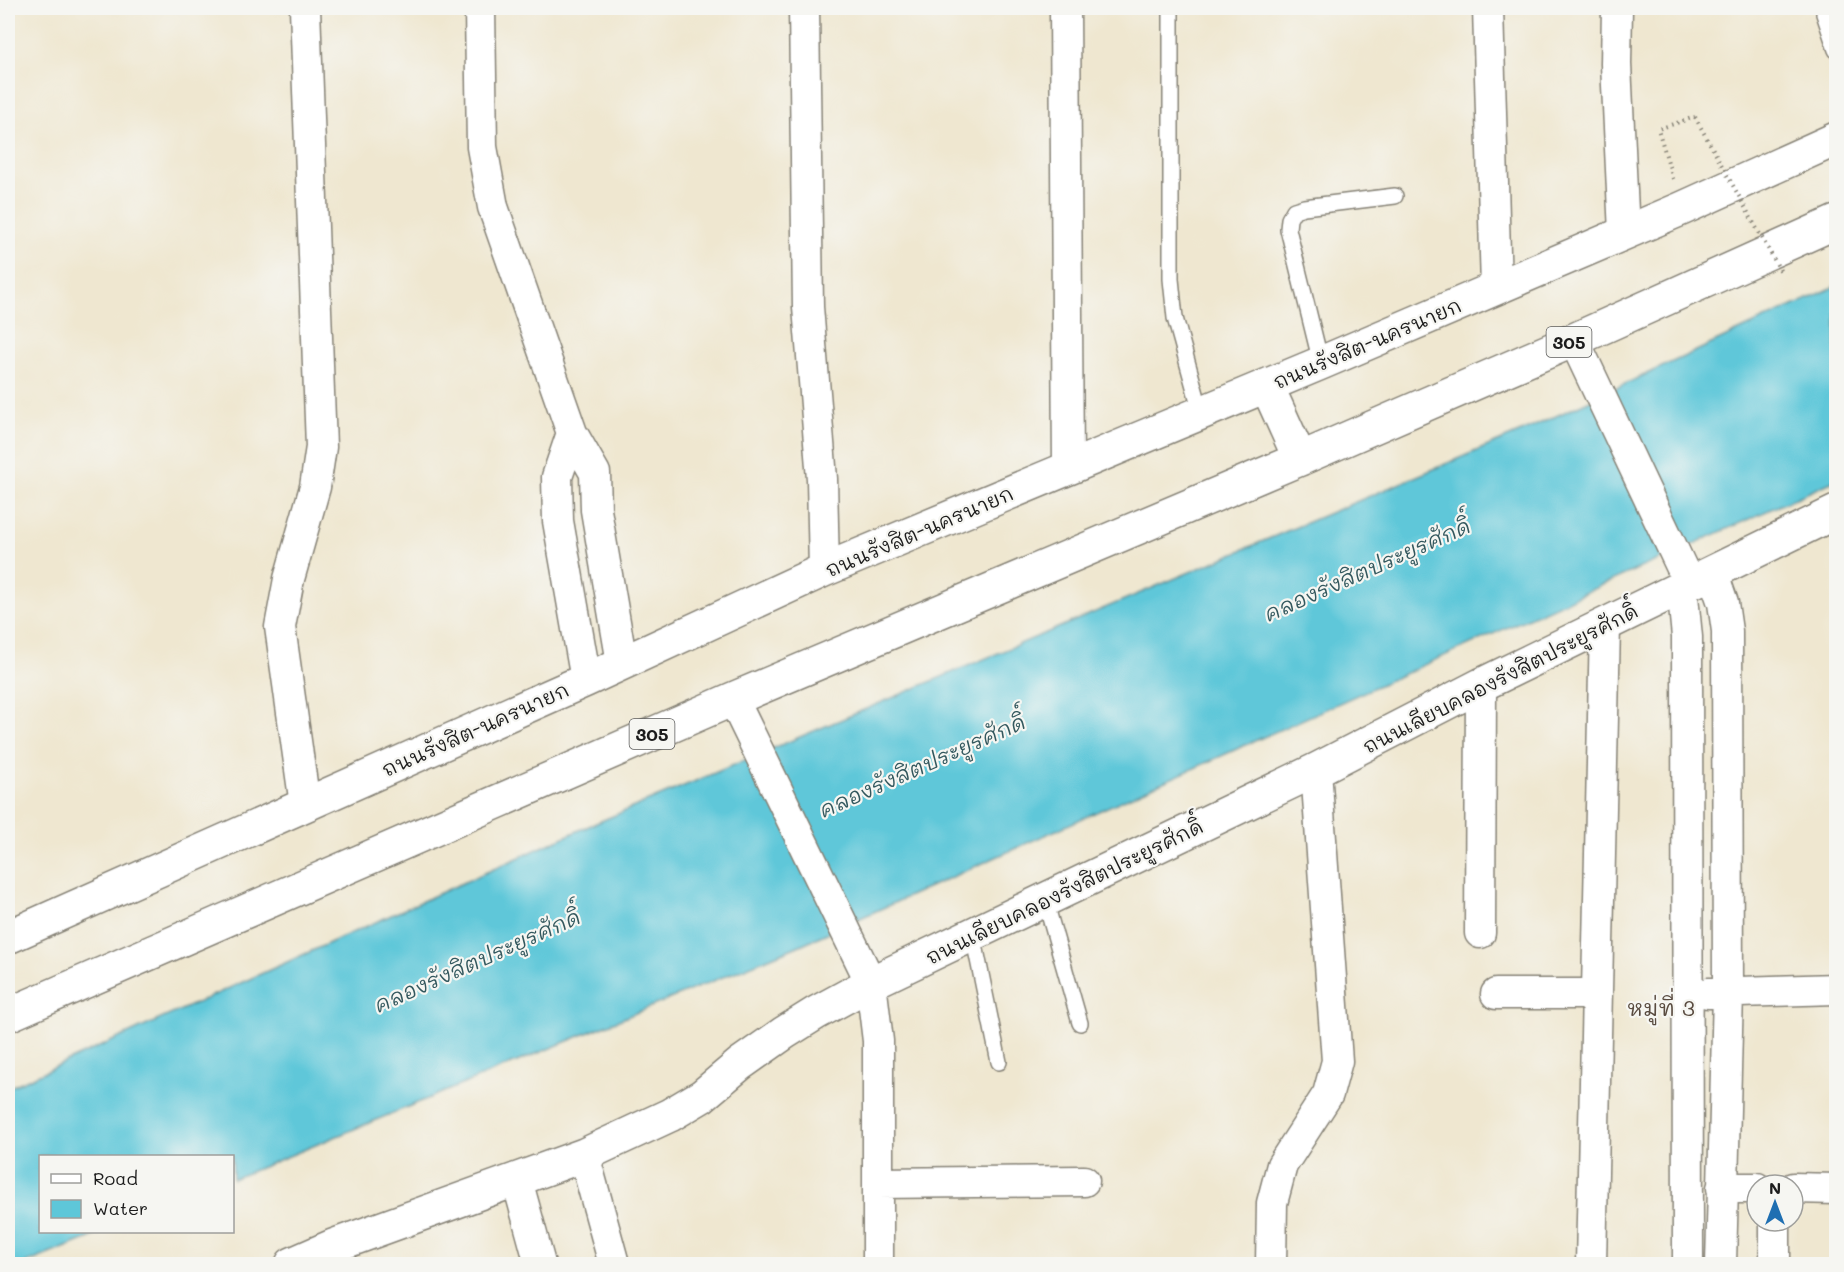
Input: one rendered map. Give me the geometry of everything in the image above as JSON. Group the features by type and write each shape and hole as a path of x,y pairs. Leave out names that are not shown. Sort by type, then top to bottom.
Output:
{"main road":[{"name":"ถนนรังสิต-นครนายก","path":"8,937 586,680 824,570 1267,386 1681,209 1836,139"},
{"name":"305","path":"8,1015 739,713 1300,459 1578,350 1836,222"},
{"path":"1267,386 1300,459"},
{"name":"ถนนเลียบคลองรังสิตประยูรศักดิ์","path":"292,1264 333,1246 584,1155 670,1115 702,1095 740,1064 784,1033 871,983 1316,770 1481,685 1605,626 1690,575 1836,512"}],"street":[{"path":"305,8 321,447 315,486 289,579 280,627 305,805"},
{"path":"480,8 482,147 493,207 572,433 595,473 596,510 622,663"},
{"path":"804,8 808,308 822,479 824,570"},
{"path":"1065,8 1068,469"},
{"path":"1488,8 1496,288"},
{"path":"1617,8 1616,64 1624,233"},
{"path":"1578,350 1690,575 1723,603 1727,631 1728,993 1721,1264"},
{"path":"572,433 557,477 558,521 586,680"},
{"path":"1688,1264 1687,637 1690,575"},
{"path":"1591,1264 1605,626"},
{"path":"1480,933 1481,685"},
{"path":"739,713 871,983 878,1041 878,1264"},
{"path":"1271,1264 1272,1203 1282,1165 1328,1094 1337,1061 1316,770"},
{"path":"1687,993 1836,989"},
{"path":"1496,994 1597,994"},
{"path":"584,1155 614,1264"},
{"path":"517,1180 540,1264"},
{"path":"878,1183 1084,1182"},
{"path":"1722,1188 1745,1188"},
{"path":"1805,1188 1836,1189"},
{"path":"1775,1233 1775,1264"}],"lane":[{"path":"1171,8 1171,279 1175,318 1201,412"},
{"path":"1825,8 1824,14 1836,50"},
{"path":"1321,363 1288,229 1289,219 1294,210 1304,207 1395,196"},
{"path":"1045,900 1080,1023"},
{"path":"973,935 999,1062"}],"path":[{"path":"1681,209 1658,129 1695,117 1781,272"}],"water":[{"name":"คลองรังสิตประยูรศักดิ์","path":"1836,286 1836,480 798,946 234,1179 234,1155 39,1155 39,1233 102,1233 24,1264 8,1264 8,1088 582,829 1526,430"}],"district":[{"name":"หมู่ที่ 3","path":"1661,1007"}]}
